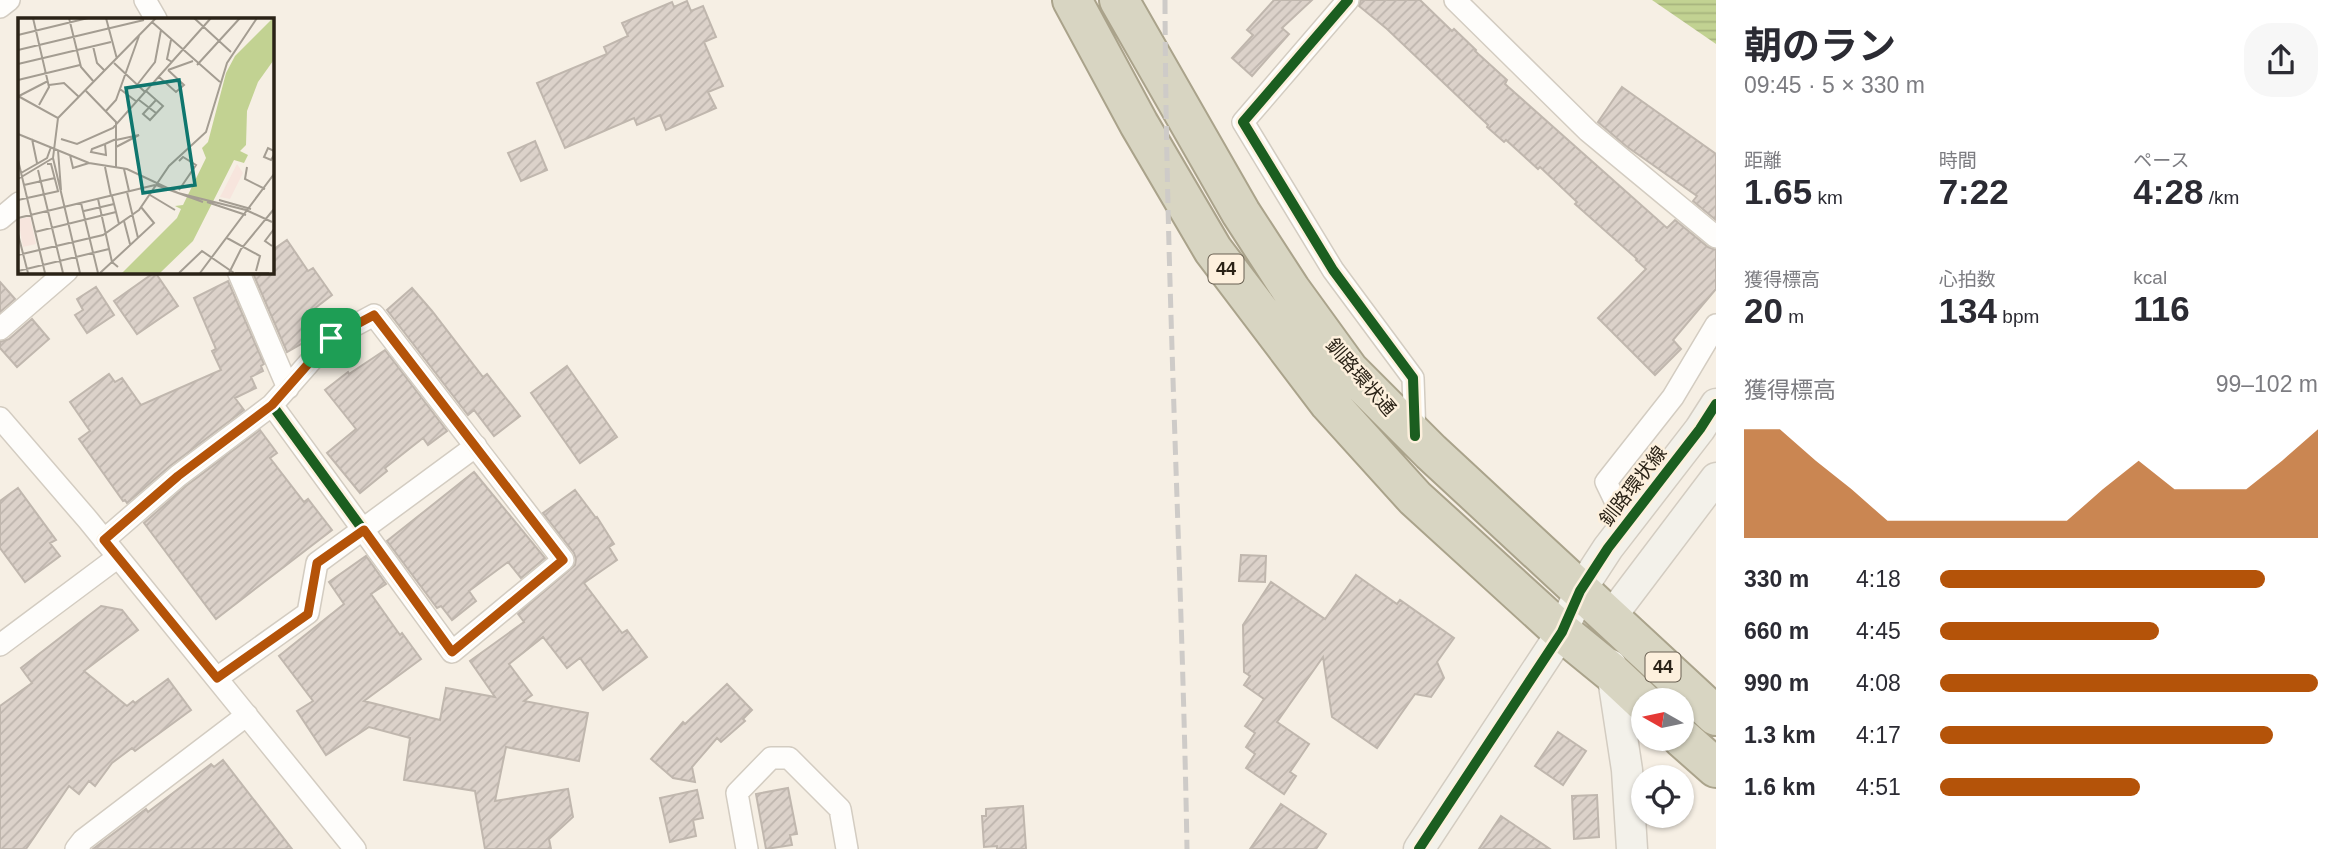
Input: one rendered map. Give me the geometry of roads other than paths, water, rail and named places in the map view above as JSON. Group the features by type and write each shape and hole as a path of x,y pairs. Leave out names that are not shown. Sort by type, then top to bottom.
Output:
{"highway":[{"name":"釧路環状通","path":"1072,0 1139,124 1213,250 1329,403 1415,498 1562,632 1631,691"},
{"name":"釧路環状通","path":"1119,0 1241,213 1291,290 1349,370 1415,436 1716,716"},
{"path":"1694,749 1716,768"}],"street":[{"path":"0,7 9,0"},
{"path":"145,0 155,18"},
{"path":"1348,0 1243,122 1333,270 1413,378 1415,436"},
{"path":"1455,0 1588,131 1716,237"},
{"path":"0,219 18,204"},
{"path":"0,329 65,273"},
{"path":"238,273 288,388"},
{"path":"104,540 178,476 272,405 331,338 374,315 563,560 452,652 272,405"},
{"path":"1626,523 1606,482 1673,397 1716,325"},
{"name":"釧路環状線","path":"1419,849 1562,632 1580,591 1626,523 1700,429 1716,404"},
{"path":"0,418 104,540 355,849"},
{"path":"217,678 308,614 317,563 476,446"},
{"path":"1562,632 1610,618 1716,478"},
{"path":"0,645 118,557"},
{"path":"1610,618 1611,672 1627,770 1632,849"},
{"path":"76,849 83,840 247,715"},
{"path":"747,849 737,793 771,758 789,758 840,809 848,849"}],"railway":[{"path":"1165,0 1168,212 1187,849"}]}
